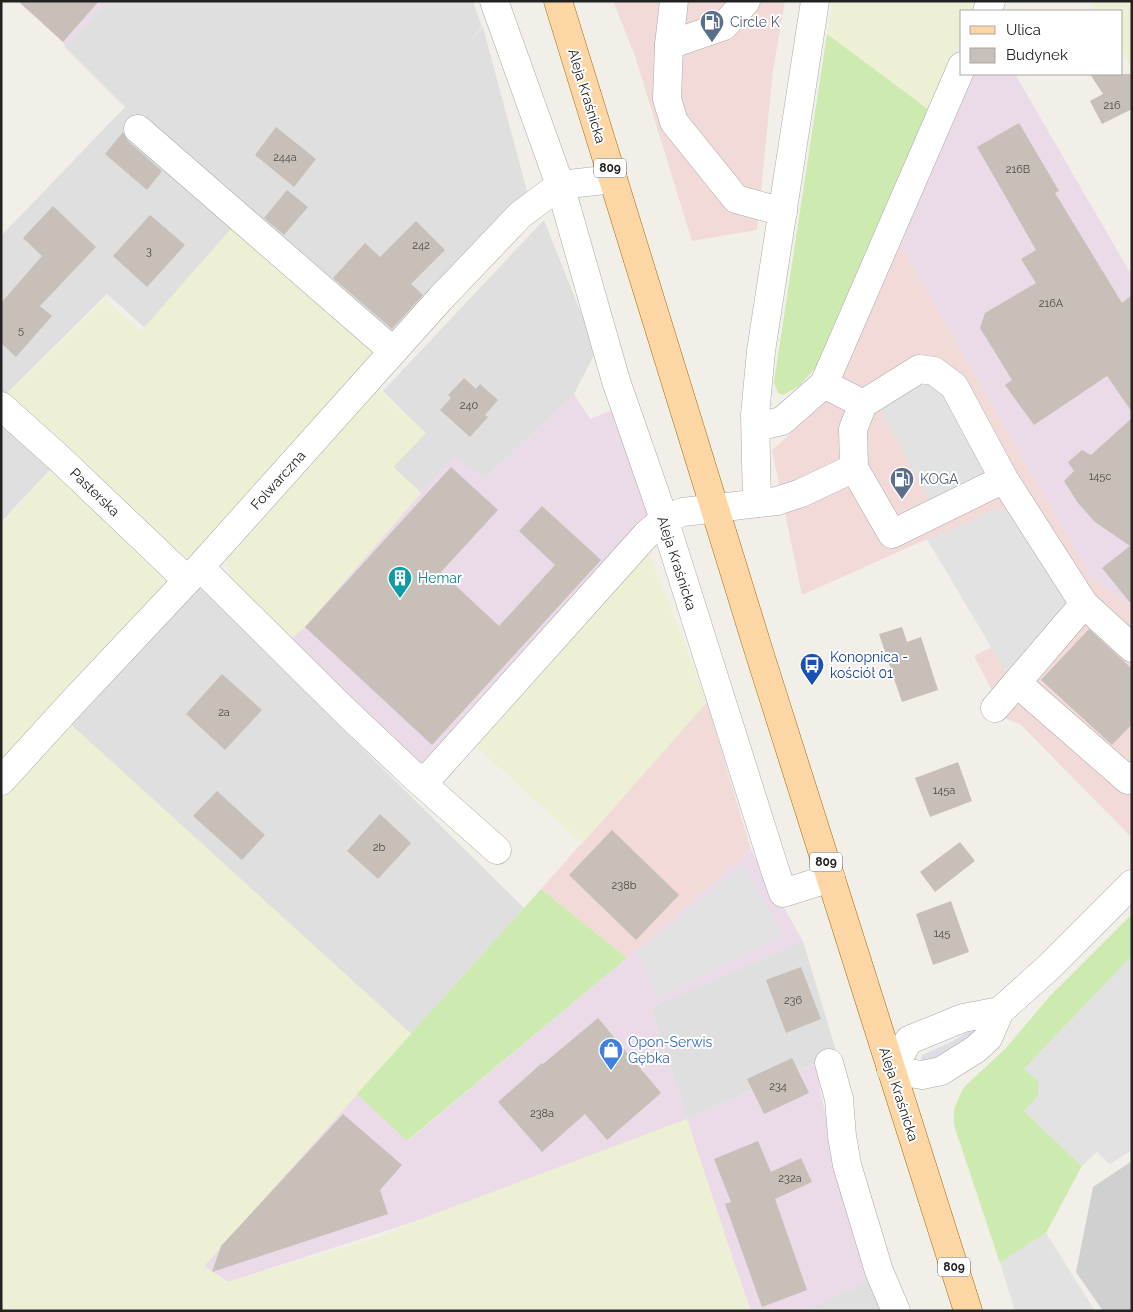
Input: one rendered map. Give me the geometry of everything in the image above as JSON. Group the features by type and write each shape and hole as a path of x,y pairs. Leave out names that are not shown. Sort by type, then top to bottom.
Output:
{"main road":[{"name":"Aleja Kraśnicka","path":"558,1 891,1070 968,1311"}],"street":[{"name":"Aleja Kraśnicka","path":"494,1 560,185 616,381 664,519 783,893 831,878"},
{"path":"674,1 669,45 667,99 674,122 736,199 783,212"},
{"path":"669,45 724,26 746,1"},
{"path":"757,503 755,415 762,351 815,1"},
{"path":"756,428 782,421 824,384 960,71"},
{"path":"138,129 393,351"},
{"path":"560,185 613,179"},
{"name":"Folwarczna","path":"1,781 193,574 440,299 520,215 560,185"},
{"path":"1004,479 892,534 854,468 853,429 863,404 919,370 934,371 954,386 1004,479 1084,604 1127,635"},
{"path":"824,384 863,404"},
{"name":"Pasterska","path":"1,406 193,574 497,850"},
{"path":"416,778 430,776 646,535 664,519 683,512 777,501 801,494 854,468"},
{"path":"995,708 1084,604"},
{"path":"1017,683 1128,780 1132,776"},
{"path":"1000,1011 962,1018 908,1040 891,1070 922,1075 940,1071 976,1049 988,1038 1000,1011 1049,967 1132,884"},
{"path":"829,1063 839,1099 847,1165 879,1271 896,1311"}],"shaded area":[{"path":"18,1 107,1 65,47 63,42"},
{"path":"107,1 473,1 482,27 465,47 483,27 528,195 390,336 145,328 107,294 1,399 1,236 125,107 65,47"},
{"path":"613,1 785,1 773,70 757,230 692,241 635,56"},
{"path":"971,75 1016,75 1132,276 1132,606 1092,579 894,234"},
{"path":"544,220 596,351 574,394 486,478 421,493 393,467 425,433 383,391"},
{"path":"894,234 1092,579 1132,606 1132,838 1020,724 984,710 996,698 974,656 992,647 927,539 802,595 772,450 823,405"},
{"path":"922,380 943,387 983,459 980,475 933,506 881,411 886,402"},
{"path":"574,394 590,419 613,410 650,520 424,767 289,641 454,456 486,478"},
{"path":"1,406 60,459 1,522"},
{"path":"1005,509 1017,517 1067,605 1010,679 927,539 956,528 990,510"},
{"path":"197,585 524,908 411,1034 69,723"},
{"path":"707,702 751,850 627,958 541,889"},
{"path":"751,850 803,941 651,1007 687,1119 815,1064 832,1147 871,1280 805,1311 751,1311 735,1265 413,1222 228,1282 204,1266 357,1094 408,1141 627,958"},
{"path":"743,865 783,935 657,998 637,953"},
{"path":"803,941 837,1054 687,1119 651,1007"},
{"path":"1132,956 1132,1150 1110,1164 1097,1152 1082,1166 1024,1111 1038,1096 1039,1082 1024,1069"},
{"path":"978,1026 982,1030 936,1058 924,1062 921,1060 922,1055 951,1042"},
{"path":"1132,1161 1132,1311 1103,1311 1076,1272 1093,1187"},
{"path":"1046,1233 1095,1311 1015,1311 1000,1263"},
{"path":"871,1280 881,1311 805,1311"}],"green space":[{"path":"833,1 979,1 975,10 960,10 960,44 929,110 827,34"},
{"path":"1090,1 1132,1 1132,69 1123,55 1123,10 1095,10"},
{"path":"827,34 929,110 829,353 799,386 783,395 778,393 774,382"},
{"path":"244,214 390,336 199,553 189,557 173,555 1,399 105,299 141,331"},
{"path":"376,387 426,433 393,467 421,493 305,627 289,641 232,585 226,562 235,543"},
{"path":"60,459 162,570 163,582 157,599 1,771 1,525"},
{"path":"647,547 707,702 582,844 478,748 479,731"},
{"path":"69,723 411,1034 204,1266 228,1282 379,1237 413,1222 687,1119 750,1311 1,1311 1,797"},
{"path":"541,889 627,958 407,1141 357,1094"},
{"path":"1132,914 1132,956 1024,1069 1039,1081 1038,1096 1024,1111 1082,1166 1046,1233 1000,1263 954,1125 954,1109 963,1088 1006,1048 1049,997"}],"building":[{"path":"18,1 99,1 63,42"},
{"path":"1132,74 1132,109 1102,124 1090,101 1103,94 1091,75"},
{"path":"1019,123 1059,191 1055,193 1122,303 1132,295 1132,412 1107,376 1034,425 1005,385 1012,380 980,328 985,313 1036,283 1021,259 1036,250 977,147"},
{"path":"276,127 316,159 294,187 255,155"},
{"path":"123,132 128,141 162,171 147,190 105,154"},
{"path":"287,190 308,207 284,235 264,218"},
{"path":"53,206 96,247 40,306 52,316 16,357 1,343 1,303 42,256 23,238"},
{"path":"150,215 185,245 147,287 113,256"},
{"path":"416,221 445,250 411,284 423,295 392,329 333,278 365,243 380,257"},
{"path":"464,378 476,389 480,384 498,400 485,415 488,417 470,437 440,410 451,398 448,395"},
{"path":"1132,418 1132,605 1102,568 1130,546 1095,522 1078,503 1064,481 1074,471 1068,462 1082,450 1091,455"},
{"name":"Hemar","path":"451,467 498,510 441,572 499,626 555,565 519,531 542,506 601,560 432,745 305,627"},
{"path":"902,627 907,642 921,637 938,690 902,702 879,634"},
{"path":"1089,629 1132,669 1132,724 1112,745 1041,680"},
{"path":"222,674 262,710 225,750 186,714"},
{"path":"958,762 972,801 930,817 915,778"},
{"path":"217,791 265,835 242,860 193,816"},
{"path":"380,814 411,843 378,879 347,851"},
{"path":"612,830 679,895 636,940 569,875"},
{"path":"960,842 975,861 935,892 920,872"},
{"path":"951,901 969,952 933,965 916,914"},
{"path":"801,967 821,1019 786,1033 766,980"},
{"path":"598,1018 661,1093 607,1140 585,1114 542,1152 498,1102 542,1063"},
{"path":"792,1058 809,1093 764,1114 747,1079"},
{"path":"343,1114 402,1165 380,1190 388,1214 212,1272 221,1246"},
{"path":"758,1141 771,1172 801,1158 812,1182 775,1199 807,1290 762,1307 725,1204 731,1202 714,1159"}],"place":[{"name":"Circle K","path":"712,43"},
{"name":"KOGA","path":"902,500"},
{"name":"Hemar","path":"400,599"},
{"name":"Konopnica - kościół 01","path":"812,686"},
{"name":"Opon-Serwis Gębka","path":"611,1071"}]}
